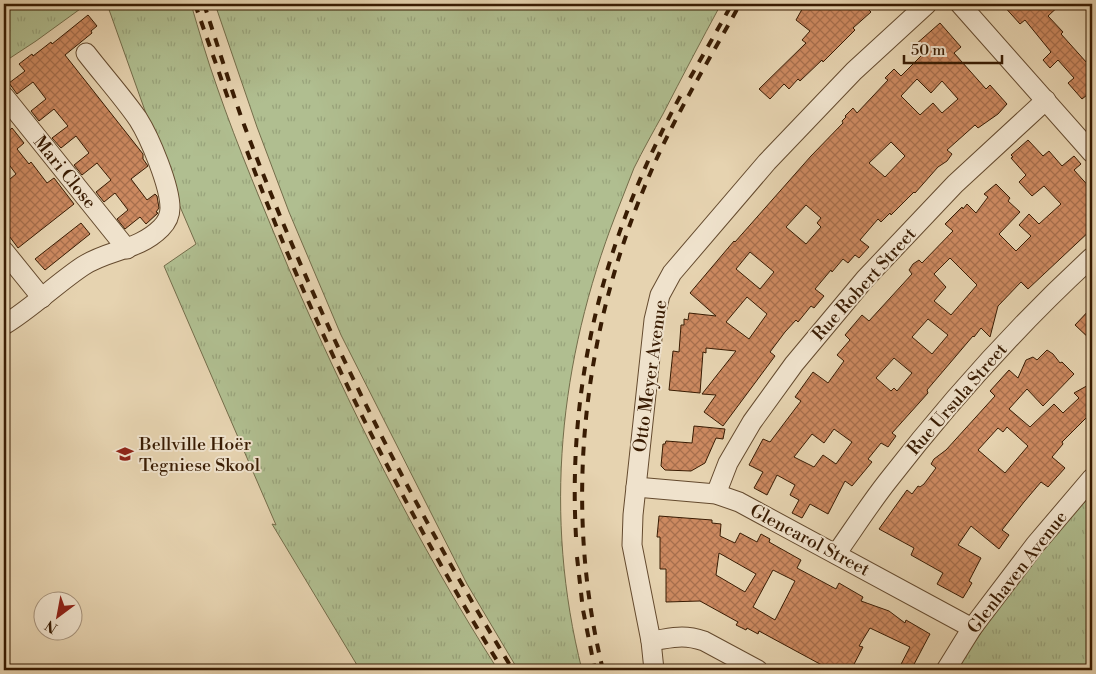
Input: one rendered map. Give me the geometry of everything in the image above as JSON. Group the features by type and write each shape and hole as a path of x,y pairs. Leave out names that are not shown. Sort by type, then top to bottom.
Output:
{"street":[{"name":"Otto Meyer Avenue","path":"654,670 651,641 632,545 633,515 654,320 656,307 665,284 672,273 767,162 854,71 927,4"},
{"path":"960,4 1092,152"},
{"path":"4,325 85,265 140,244 168,220 169,198 159,164 138,120 86,53"},
{"name":"Mari Close","path":"4,96 126,249"},
{"name":"Rue Robert Street","path":"716,494 728,463 752,422 794,364 865,279 955,184 1046,100"},
{"path":"4,251 42,298"},
{"name":"Rue Ursula Street","path":"836,554 886,483 932,426 990,359 1092,257"},
{"name":"Glenhaven Avenue","path":"946,670 972,628 1035,545 1092,478"},
{"name":"Glencarol Street","path":"636,487 716,494 739,502 972,628"},
{"path":"651,641 685,636 694,638 758,670"}],"green space":[{"path":"4,4 87,4 4,62"},
{"path":"107,4 191,4 210,66 234,133 270,224 312,321 360,423 412,524 498,670 360,670 272,524 276,525 164,266 196,244 175,195"},
{"path":"215,4 721,4 634,168 597,269 581,326 570,382 563,439 561,497 563,554 570,612 582,670 518,670 467,584 341,335 289,212 257,127"},
{"path":"1092,491 1092,670 957,670 1004,600"}],"building":[{"path":"805,4 874,4 868,9 871,12 853,28 855,30 823,62 822,60 800,81 798,79 789,89 784,84 770,99 759,89 806,43 802,40 810,31 796,20"},
{"path":"1002,4 1061,4 1048,16 1087,63 1092,59 1092,102 1087,95 1082,99 1068,83 1074,78 1058,60 1050,68 1043,60 1051,52 1025,20 1020,24"},
{"path":"88,15 97,26 91,31 92,33 65,55 143,154 143,159 148,166 131,179 147,200 155,194 157,196 159,208 156,212 158,213 146,224 140,217 125,229 117,219 128,210 115,193 104,202 96,192 111,180 97,163 82,175 74,165 89,153 76,136 61,148 52,138 68,126 54,109 39,121 31,111 46,99 33,82 17,94 9,83 25,71 19,64 51,42 52,44"},
{"path":"940,23 961,47 954,53 986,89 990,85 1007,104 998,114 978,128 975,125 947,150 952,154 947,161 938,167 915,193 891,215 890,213 881,222 878,219 860,240 869,247 859,258 855,255 848,263 843,259 832,272 831,270 815,289 824,296 814,308 811,306 798,322 796,320 785,332 770,352 775,356 723,426 704,412 716,395 702,394 736,351 706,348 706,353 703,352 700,393 669,390 673,351 679,352 681,325 684,325 684,319 688,320 689,313 716,316 690,293 734,241 843,123 842,121 845,116 853,108 857,113 888,80 885,78 894,69 901,76 923,54 915,45","holes":["917,79 931,93 942,81 958,99 942,113 933,103 920,115 901,96","891,142 905,156 885,177 869,163","806,205 821,218 817,223 821,227 806,244 786,227","750,252 774,272 760,289 736,269","747,297 767,314 749,339 726,322"]},
{"path":"12,128 24,143 17,149 29,164 31,162 47,183 54,178 74,204 18,248 4,229 4,184 16,174 4,158 4,135"},
{"path":"1028,140 1043,156 1049,151 1062,166 1074,156 1081,164 1074,170 1092,190 1092,229 1028,289 1021,282 998,306 990,337 981,328 973,336 927,390 928,393 892,433 896,436 888,447 881,443 868,459 872,462 852,486 845,481 828,514 810,504 802,518 792,513 799,500 790,495 795,485 777,475 767,495 754,488 763,472 749,465 763,439 770,442 801,401 795,397 813,372 828,383 844,361 837,355 850,340 845,335 862,315 869,321 912,274 909,270 913,264 919,260 922,263 953,231 945,224 962,207 963,209 967,204 976,213 988,197 984,194 996,184 1010,198 1008,201 1020,212 999,234 1016,251 1031,236 1019,225 1029,214 1039,224 1061,204 1044,186 1032,196 1019,182 1026,175 1011,158 1013,157 1011,155","holes":["950,258 977,285 951,315 934,301 946,287 934,274","928,319 948,335 932,354 912,337","894,358 912,373 897,391 894,388 891,391 876,378","834,429 852,442 836,464 823,455 814,467 794,457 812,434 824,443"]},
{"path":"81,223 90,234 45,270 35,259"},
{"path":"1092,307 1092,341 1075,325"},
{"path":"1047,350 1074,374 1043,406 1027,389 1009,409 1030,427 1054,404 1063,413 1079,398 1074,393 1092,383 1092,413 1062,442 1063,444 1052,457 1065,468 1048,487 1041,482 1024,502 1002,530 1009,535 999,549 971,526 958,545 981,558 969,581 972,583 963,598 937,584 943,573 911,555 914,548 879,529 907,490 912,494 918,486 920,487 924,484 936,468 931,464 934,459 946,450 995,396 990,391 1009,370 1018,378 1026,360 1033,357 1037,360","holes":["1007,427 1028,446 1005,473 978,450 998,428 1003,432"]},
{"path":"694,426 725,429 723,439 716,438 705,463 691,471 665,470 661,466 663,444 666,441 692,443"},
{"path":"659,516 712,520 712,523 721,524 720,536 735,543 740,533 757,542 761,534 770,539 769,542 801,560 797,568 836,589 839,583 863,597 861,601 889,611 905,623 906,620 930,634 911,670 898,670 910,647 870,628 859,646 863,647 851,670 831,670 759,631 758,634 736,625 738,622 700,601 666,602 666,569 660,569 660,537 657,537","holes":["719,553 756,574 745,592 716,575","773,570 795,581 775,620 753,607"]}],"railway":[{"path":"195,4 230,104"},
{"path":"204,4 243,122 271,194 332,334 365,403 436,538 513,670"},
{"path":"690,78 732,4"},
{"path":"603,670 591,609 584,547 582,484 586,422 594,360 607,299 625,239 647,181 679,113 740,4"},
{"path":"576,537 575,478 578,420 586,363 597,308 613,253 632,199 655,145 682,93"},
{"path":"247,151 309,303 380,452 432,549 503,670"},
{"path":"577,557 583,610 595,670"}],"place":[{"name":"Bellville Hoër Tegniese Skool","path":"125,454"}]}
